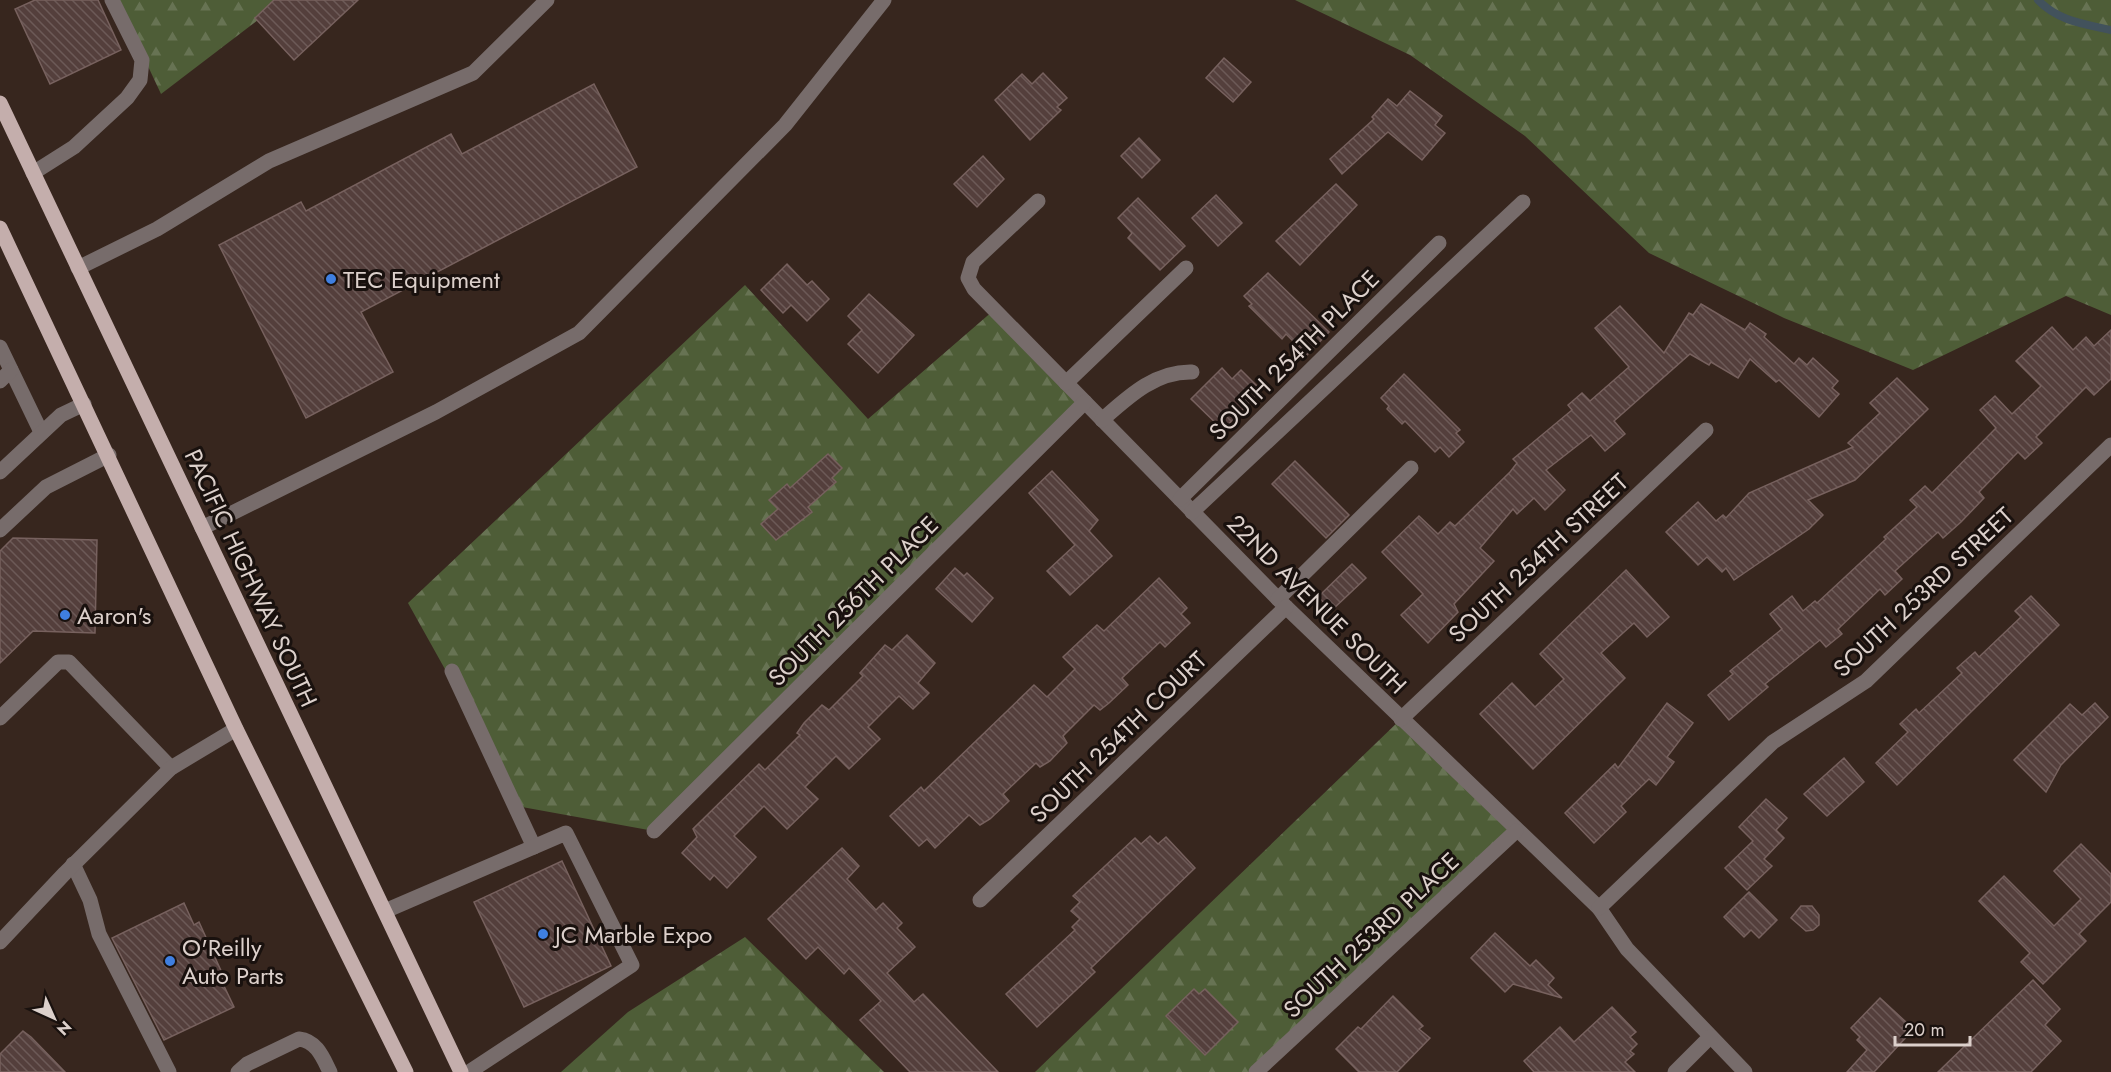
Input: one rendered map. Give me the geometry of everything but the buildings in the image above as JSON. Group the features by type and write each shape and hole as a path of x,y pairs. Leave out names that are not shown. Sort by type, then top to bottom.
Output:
{"main road":[{"name":"PACIFIC HIGHWAY SOUTH","path":"0,103 461,1072"},
{"path":"0,228 237,729 406,1072"}],"street":[{"path":"33,173 74,147 128,98 140,80 142,60 112,0"},
{"path":"78,268 157,229 269,161 473,73 547,0"},
{"path":"202,528 436,412 579,333 785,125 884,0"},
{"name":"22ND AVENUE SOUTH","path":"1038,201 973,262 968,278 974,289 1282,603 1516,831 1599,908 1627,950 1745,1072"},
{"path":"1192,512 1524,202"},
{"name":"SOUTH 254TH PLACE","path":"1180,499 1439,243"},
{"path":"1066,383 1186,268"},
{"path":"0,347 6,375 41,432"},
{"path":"1102,420 1139,389 1163,376 1192,372"},
{"name":"SOUTH 256TH PLACE","path":"654,831 1085,402"},
{"path":"0,472 61,415 84,404"},
{"name":"SOUTH 254TH STREET","path":"1401,719 1706,430"},
{"name":"SOUTH 253RD STREET","path":"1599,908 1773,742 1866,681 2111,445"},
{"path":"0,530 46,487 109,455"},
{"path":"1282,603 1411,468"},
{"name":"SOUTH 254TH COURT","path":"980,900 1282,603"},
{"path":"0,718 58,662 69,662 171,768"},
{"path":"452,671 534,847"},
{"path":"0,942 74,864 171,768 237,729"},
{"name":"SOUTH 253RD PLACE","path":"1256,1072 1516,831"},
{"path":"385,911 566,833 632,965 469,1072"},
{"path":"74,864 90,900 99,934 169,1072"},
{"path":"1675,1072 1710,1037"},
{"path":"238,1072 247,1064 299,1039 307,1040 317,1047 330,1072"}],"green space":[{"path":"117,0 284,0 161,94"},
{"path":"1295,0 2111,0 2111,315 2066,296 1913,370 1784,318 1649,253 1525,136 1410,55"},
{"path":"745,285 868,419 994,310 1085,402 654,831 522,807 408,603"},
{"path":"1401,719 1516,831 1256,1072 1035,1072"},
{"path":"745,937 884,1072 561,1072 628,1012"}],"waterway":[{"path":"2038,0 2063,17 2111,30"}],"place":[{"name":"TEC Equipment","path":"331,279"},
{"name":"Aaron's","path":"65,615"},
{"name":"JC Marble Expo","path":"543,934"},
{"name":"O'Reilly Auto Parts","path":"170,961"}]}
